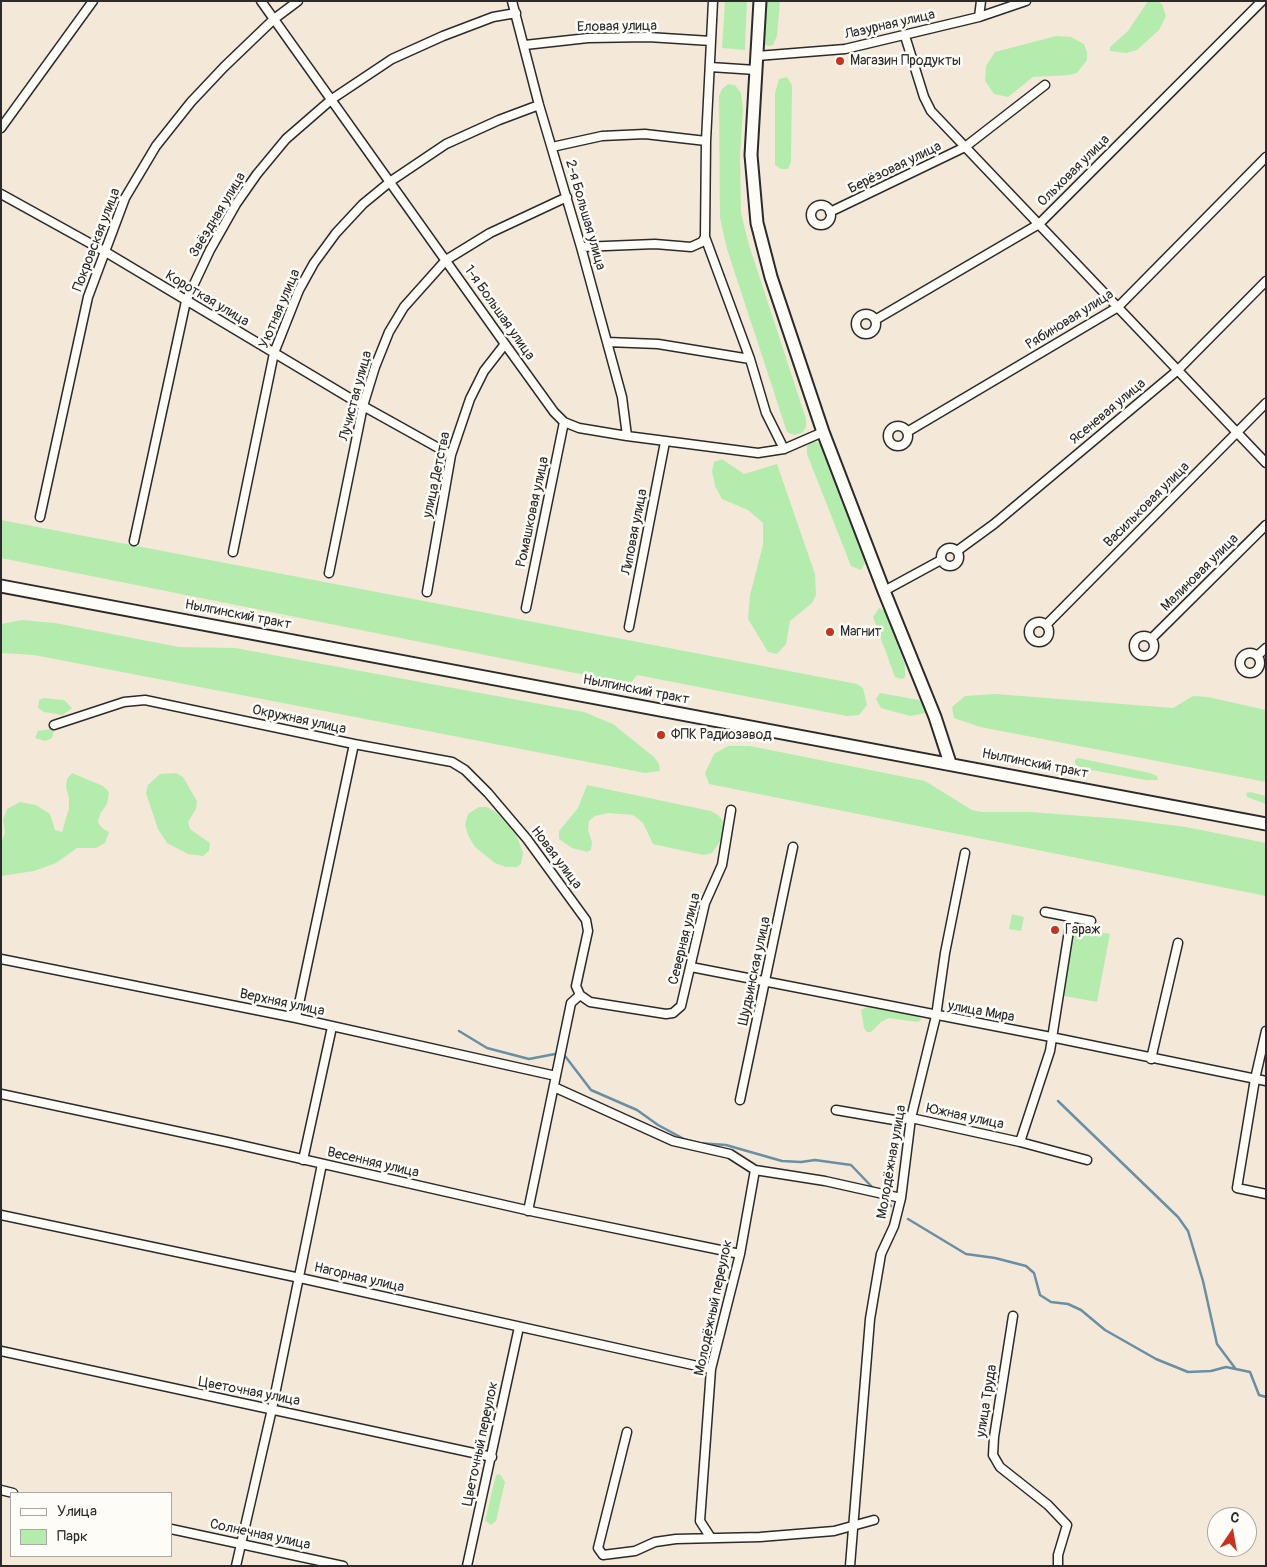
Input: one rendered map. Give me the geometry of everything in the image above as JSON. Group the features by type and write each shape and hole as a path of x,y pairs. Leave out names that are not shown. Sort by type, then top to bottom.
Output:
{"main road":[{"path":"760,1 751,155 757,223 771,277 823,432 935,717 950,763"},
{"name":"Нылгинский тракт","path":"1,586 950,763 1266,824"},
{"path":"1,592 25,590"}],"street":[{"path":"1,128 92,1"},
{"name":"1-я Большая улица","path":"261,1 391,181 505,344 554,412 564,422"},
{"name":"Покровская улица","path":"40,517 88,297 125,198 156,146 191,102 274,19 298,1"},
{"name":"2-я Большая улица","path":"512,1 525,45 539,105 567,196 622,397 627,436"},
{"path":"713,1 706,142 705,237 750,359 766,413 784,449"},
{"path":"979,17 981,1"},
{"name":"Лазурная улица","path":"757,56 845,49 979,17 1026,1"},
{"name":"Ольховая улица","path":"875,320 1039,224 1262,1"},
{"name":"Звёздная улица","path":"134,541 186,301 210,250 236,204 257,174 286,139 332,99 392,59 494,17 516,13"},
{"path":"905,36 924,97 931,111 1266,463"},
{"name":"Еловая улица","path":"525,45 596,38 648,37 711,41"},
{"path":"710,66 756,70"},
{"name":"Берёзовая улица","path":"832,211 965,147 1045,85"},
{"name":"Уютная улица","path":"233,552 274,353 299,290 314,263 336,233 363,204 391,181 446,144 499,120 539,105"},
{"path":"552,147 602,136 645,134 706,142"},
{"name":"Рябиновая улица","path":"907,432 1118,307 1266,156"},
{"name":"Короткая улица","path":"1,194 104,251 363,406 451,455"},
{"name":"Лучистая улица","path":"328,573 363,406 375,367 389,332 409,301 446,260 490,233 567,196"},
{"path":"581,247 655,244 690,248 697,246 705,237"},
{"name":"Ясеневая улица","path":"957,551 994,524 1178,370 1266,281"},
{"path":"607,342 658,344 750,359"},
{"name":"улица Детства","path":"427,592 451,455 470,399 484,371 505,344"},
{"name":"Васильковая улица","path":"1046,625 1266,403"},
{"path":"564,422 579,428 627,436 758,453 784,449 823,432"},
{"name":"Ромашковая улица","path":"526,608 564,422"},
{"name":"Липовая улица","path":"629,627 665,442"},
{"name":"Малиновая улица","path":"1151,639 1266,525"},
{"path":"952,548 957,551 959,559 953,566 947,566 941,560 945,549 952,548"},
{"path":"884,591 941,560"},
{"path":"1257,656 1266,648"},
{"name":"Окружная улица","path":"54,725 124,702 145,700 354,744 296,1018"},
{"name":"Новая улица","path":"354,744 452,762 465,770 488,793 527,839 586,920 588,931 576,986 580,995"},
{"name":"Северная улица","path":"580,995 590,1002 673,1013 681,1006 705,903 722,865 731,810"},
{"name":"Шудьинская улица","path":"740,1100 766,983 793,846"},
{"name":"Молодёжная улица","path":"850,1566 870,1319 881,1254 894,1226 901,1198 911,1118 936,1016 945,953 965,853"},
{"path":"1045,912 1091,921"},
{"path":"1020,1142 1050,1051 1071,918"},
{"path":"1151,1059 1178,943"},
{"name":"Верхняя улица","path":"1,959 296,1018 556,1076"},
{"name":"улица Мира","path":"691,968 1051,1037 1266,1082"},
{"path":"528,1211 571,1002 580,995"},
{"path":"303,1160 332,1027"},
{"path":"1266,1031 1255,1079 1237,1188 1266,1194"},
{"path":"554,1087 673,1141 730,1154 755,1170 826,1181 901,1198"},
{"name":"Весенняя улица","path":"1,1094 528,1211 740,1254"},
{"name":"Южная улица","path":"836,1110 894,1120 911,1118 1020,1142 1087,1160"},
{"path":"236,1566 272,1409 322,1164"},
{"name":"Молодёжный переулок","path":"711,1538 700,1521 711,1369 740,1254 755,1170"},
{"name":"Нагорная улица","path":"1,1215 300,1278 711,1369"},
{"name":"улица Труда","path":"1014,1316 994,1437 993,1456 1000,1467 1063,1519 1067,1525 1058,1555 1058,1566"},
{"name":"Цветочный переулок","path":"467,1566 519,1327"},
{"name":"Цветочная улица","path":"1,1350 183,1392 272,1409 492,1457"},
{"path":"627,1432 598,1548 603,1555 635,1552 655,1542 676,1539 760,1537 853,1527 874,1520"},
{"name":"Солнечная улица","path":"172,1529 343,1566"}],"green space":[{"path":"725,1 747,1 745,50 722,48"},
{"path":"767,1 780,1 777,36 773,45 769,46 765,45 764,37"},
{"path":"1148,1 1157,1 1162,4 1166,16 1159,30 1137,50 1126,53 1110,51 1110,47 1128,31"},
{"path":"1056,36 1071,37 1084,44 1087,60 1077,73 1033,77 1008,97 994,94 985,81 986,66 995,52"},
{"path":"787,77 792,85 791,162 788,169 781,169 775,165 775,93 779,79"},
{"path":"728,84 735,85 741,93 743,110 740,156 741,213 749,245 806,419 806,427 802,433 794,435 787,432 727,249 720,218 719,96 722,89"},
{"path":"812,441 820,443 863,555 865,563 861,570 851,566 807,454 807,446"},
{"path":"722,459 744,474 777,464 815,574 816,595 812,603 790,621 786,644 777,654 768,652 748,619 750,595 763,545 763,523 748,510 722,499 715,486 712,471 714,462"},
{"path":"1,520 857,684 863,688 867,705 859,715 847,716 637,675 630,684 1,558"},
{"path":"879,608 885,611 905,665 905,677 902,679 895,677 873,617"},
{"path":"22,620 55,623 179,647 235,648 584,712 613,724 654,757 659,764 660,771 645,773 34,655 1,653 1,624"},
{"path":"880,693 919,700 925,706 925,713 910,716 881,708 876,699"},
{"path":"996,694 1173,708 1193,696 1208,697 1266,710 1266,782 980,727 954,718 952,707 965,696"},
{"path":"43,698 64,700 72,708 63,715 44,712 38,708 39,700"},
{"path":"50,729 54,731 52,738 45,741 35,738 38,731"},
{"path":"728,746 750,746 925,781 972,810 982,812 1030,812 1123,819 1186,827 1266,843 1266,896 709,784 705,773 714,754"},
{"path":"1078,758 1150,773 1157,776 1158,780 1146,780 1081,768 1075,764 1075,760"},
{"path":"72,773 103,786 109,792 107,804 100,814 98,822 102,828 109,832 105,843 96,848 77,848 56,863 34,871 1,876 1,844 5,832 3,820 7,809 20,802 36,805 50,814 55,830 62,832 69,808 66,787 67,779"},
{"path":"176,773 183,777 197,801 196,809 188,822 190,829 210,843 209,851 203,856 188,854 167,843 158,829 146,793 148,785 160,774"},
{"path":"587,785 711,811 723,821 723,837 712,853 704,855 689,852 653,844 643,823 633,815 608,813 595,816 589,821 588,830 592,842 591,850 587,852 572,848 559,839 559,831 578,808"},
{"path":"1250,792 1266,796 1266,804 1247,797 1246,793"},
{"path":"479,807 487,807 497,813 516,834 523,853 521,864 517,867 506,867 495,863 475,847 465,825 468,814"},
{"path":"1012,914 1024,917 1021,931 1009,929"},
{"path":"1073,927 1110,934 1097,1002 1059,995"},
{"path":"869,1006 919,1017 922,1020 917,1022 889,1018 881,1022 871,1032 867,1032 864,1028 861,1010"},
{"path":"500,1474 505,1482 496,1521 491,1525 485,1521 496,1475"}],"waterway":[{"path":"459,1031 487,1048 529,1059 555,1054"},
{"path":"565,1056 591,1090 637,1110 658,1125 684,1139 698,1143 726,1145 782,1161 801,1162 815,1160 851,1165 874,1189"},
{"path":"1058,1101 1178,1217 1188,1231 1203,1281 1217,1344 1235,1368"},
{"path":"885,1201 891,1206"},
{"path":"908,1219 966,1254 995,1258 1026,1266 1034,1273 1040,1295 1051,1302 1068,1304 1081,1310 1105,1330 1156,1359 1188,1372 1211,1371 1226,1367 1250,1372 1259,1395 1266,1397"}],"place":[{"name":"Магазин Продукты","path":"840,61"},
{"name":"Магнит","path":"830,632"},
{"name":"ФПК Радиозавод","path":"661,735"},
{"name":"Гараж","path":"1055,930"}]}
